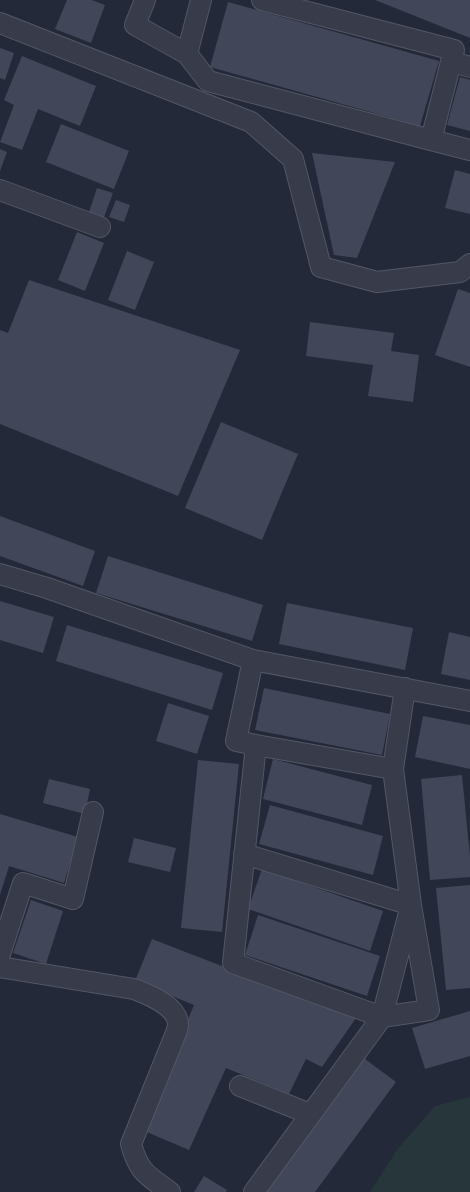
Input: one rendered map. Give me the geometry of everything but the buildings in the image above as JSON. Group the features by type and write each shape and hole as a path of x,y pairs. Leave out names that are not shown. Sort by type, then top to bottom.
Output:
{"street":[{"path":"145,0 135,25 187,54 208,81 470,150"},
{"path":"187,54 201,0"},
{"path":"262,0 454,50 461,65 431,140"},
{"path":"0,24 251,122 293,159 321,267 377,282 460,272 470,264"},
{"path":"0,190 100,228"},
{"path":"0,574 47,588 253,660 470,701"},
{"path":"253,660 236,741 393,769"},
{"path":"256,745 233,963 382,1017 429,1010 411,905 393,769 405,688"},
{"path":"0,954 23,884 73,899 93,812"},
{"path":"244,854 411,905"},
{"path":"254,1192 382,1017 411,905"},
{"path":"0,967 134,989 166,1004 177,1018 178,1026 176,1033 132,1144 140,1167 170,1192"},
{"path":"240,1086 310,1114"}],"shaded area":[{"path":"470,1097 470,1192 370,1192 397,1150 435,1106"}]}
